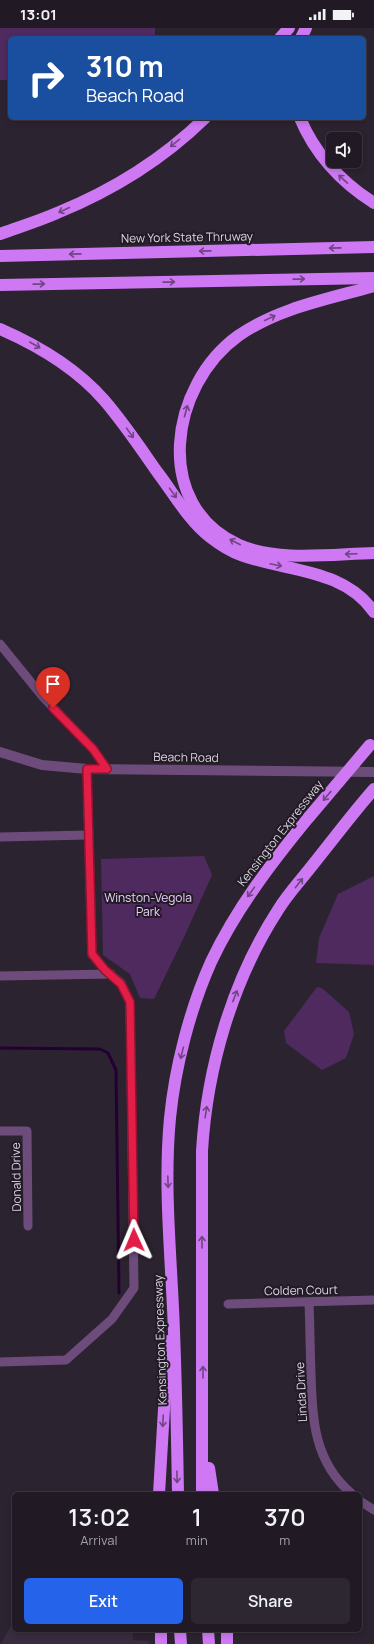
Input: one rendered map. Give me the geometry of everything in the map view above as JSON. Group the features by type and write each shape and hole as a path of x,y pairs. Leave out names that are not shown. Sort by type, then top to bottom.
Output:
{"highway":[{"path":"282,36 289,28"},
{"path":"0,234 56,214 118,183 147,164 202,120"},
{"path":"301,120 309,137 336,173 355,190 374,203"},
{"name":"New York State Thruway","path":"0,256 374,247"},
{"path":"0,285 374,278"},
{"path":"374,286 278,314 255,325 237,337 219,354 197,384 187,406 182,424 179,450 182,476 195,508 203,519 228,539 257,551 276,554 374,553"},
{"path":"0,329 53,355 103,399 125,426 191,518 208,536 239,555 323,575 358,595 374,612"},
{"name":"Kensington Expressway","path":"178,1492 175,1354 168,1166 170,1118 175,1079 191,1016 211,963 243,904 281,851 372,742"},
{"path":"202,1492 202,1152 204,1125 215,1064 233,1001 246,968 261,939 278,910 374,789"},
{"path":"159,1492 172,1270"},
{"path":"203,1411 213,1492"},
{"path":"161,1632 161,1644"},
{"path":"180,1632 181,1644"},
{"path":"208,1632 209,1644"},
{"path":"227,1632 227,1644"}],"street":[{"path":"0,644 43,697 93,749 107,769"},
{"name":"Beach Road","path":"0,752 42,766 87,769 374,772"},
{"path":"0,1362 66,1360 112,1319 134,1288 130,1002 121,984 92,954 87,769"},
{"path":"0,837 88,835"},
{"path":"0,976 111,974"},
{"name":"Donald Drive","path":"0,1131 27,1131 28,1226"},
{"name":"Colden Court","path":"228,1304 374,1300"},
{"name":"Linda Drive","path":"309,1302 312,1412 317,1437 322,1453 330,1468 350,1492"},
{"path":"362,1504 374,1510"}],"shaded area":[{"path":"12,1624 12,1632 133,1632 133,1640 149,1641 149,1644 1,1644"}],"green space":[{"path":"0,28 155,28 155,36 8,36 8,80 0,80"},
{"name":"Winston-Vegola Park","path":"204,856 212,875 154,999 140,998 130,974 103,955 101,859"},
{"path":"374,876 374,965 316,963 319,938 338,894"},
{"path":"317,987 322,988 349,1012 354,1034 346,1058 322,1070 286,1043 284,1031"}],"waterway":[{"path":"0,1048 100,1049 108,1053 116,1070 119,1293"}],"route":[{"path":"53,708 93,749 107,769 87,769 92,954 105,970 121,984 130,1002 134,1240"}]}
